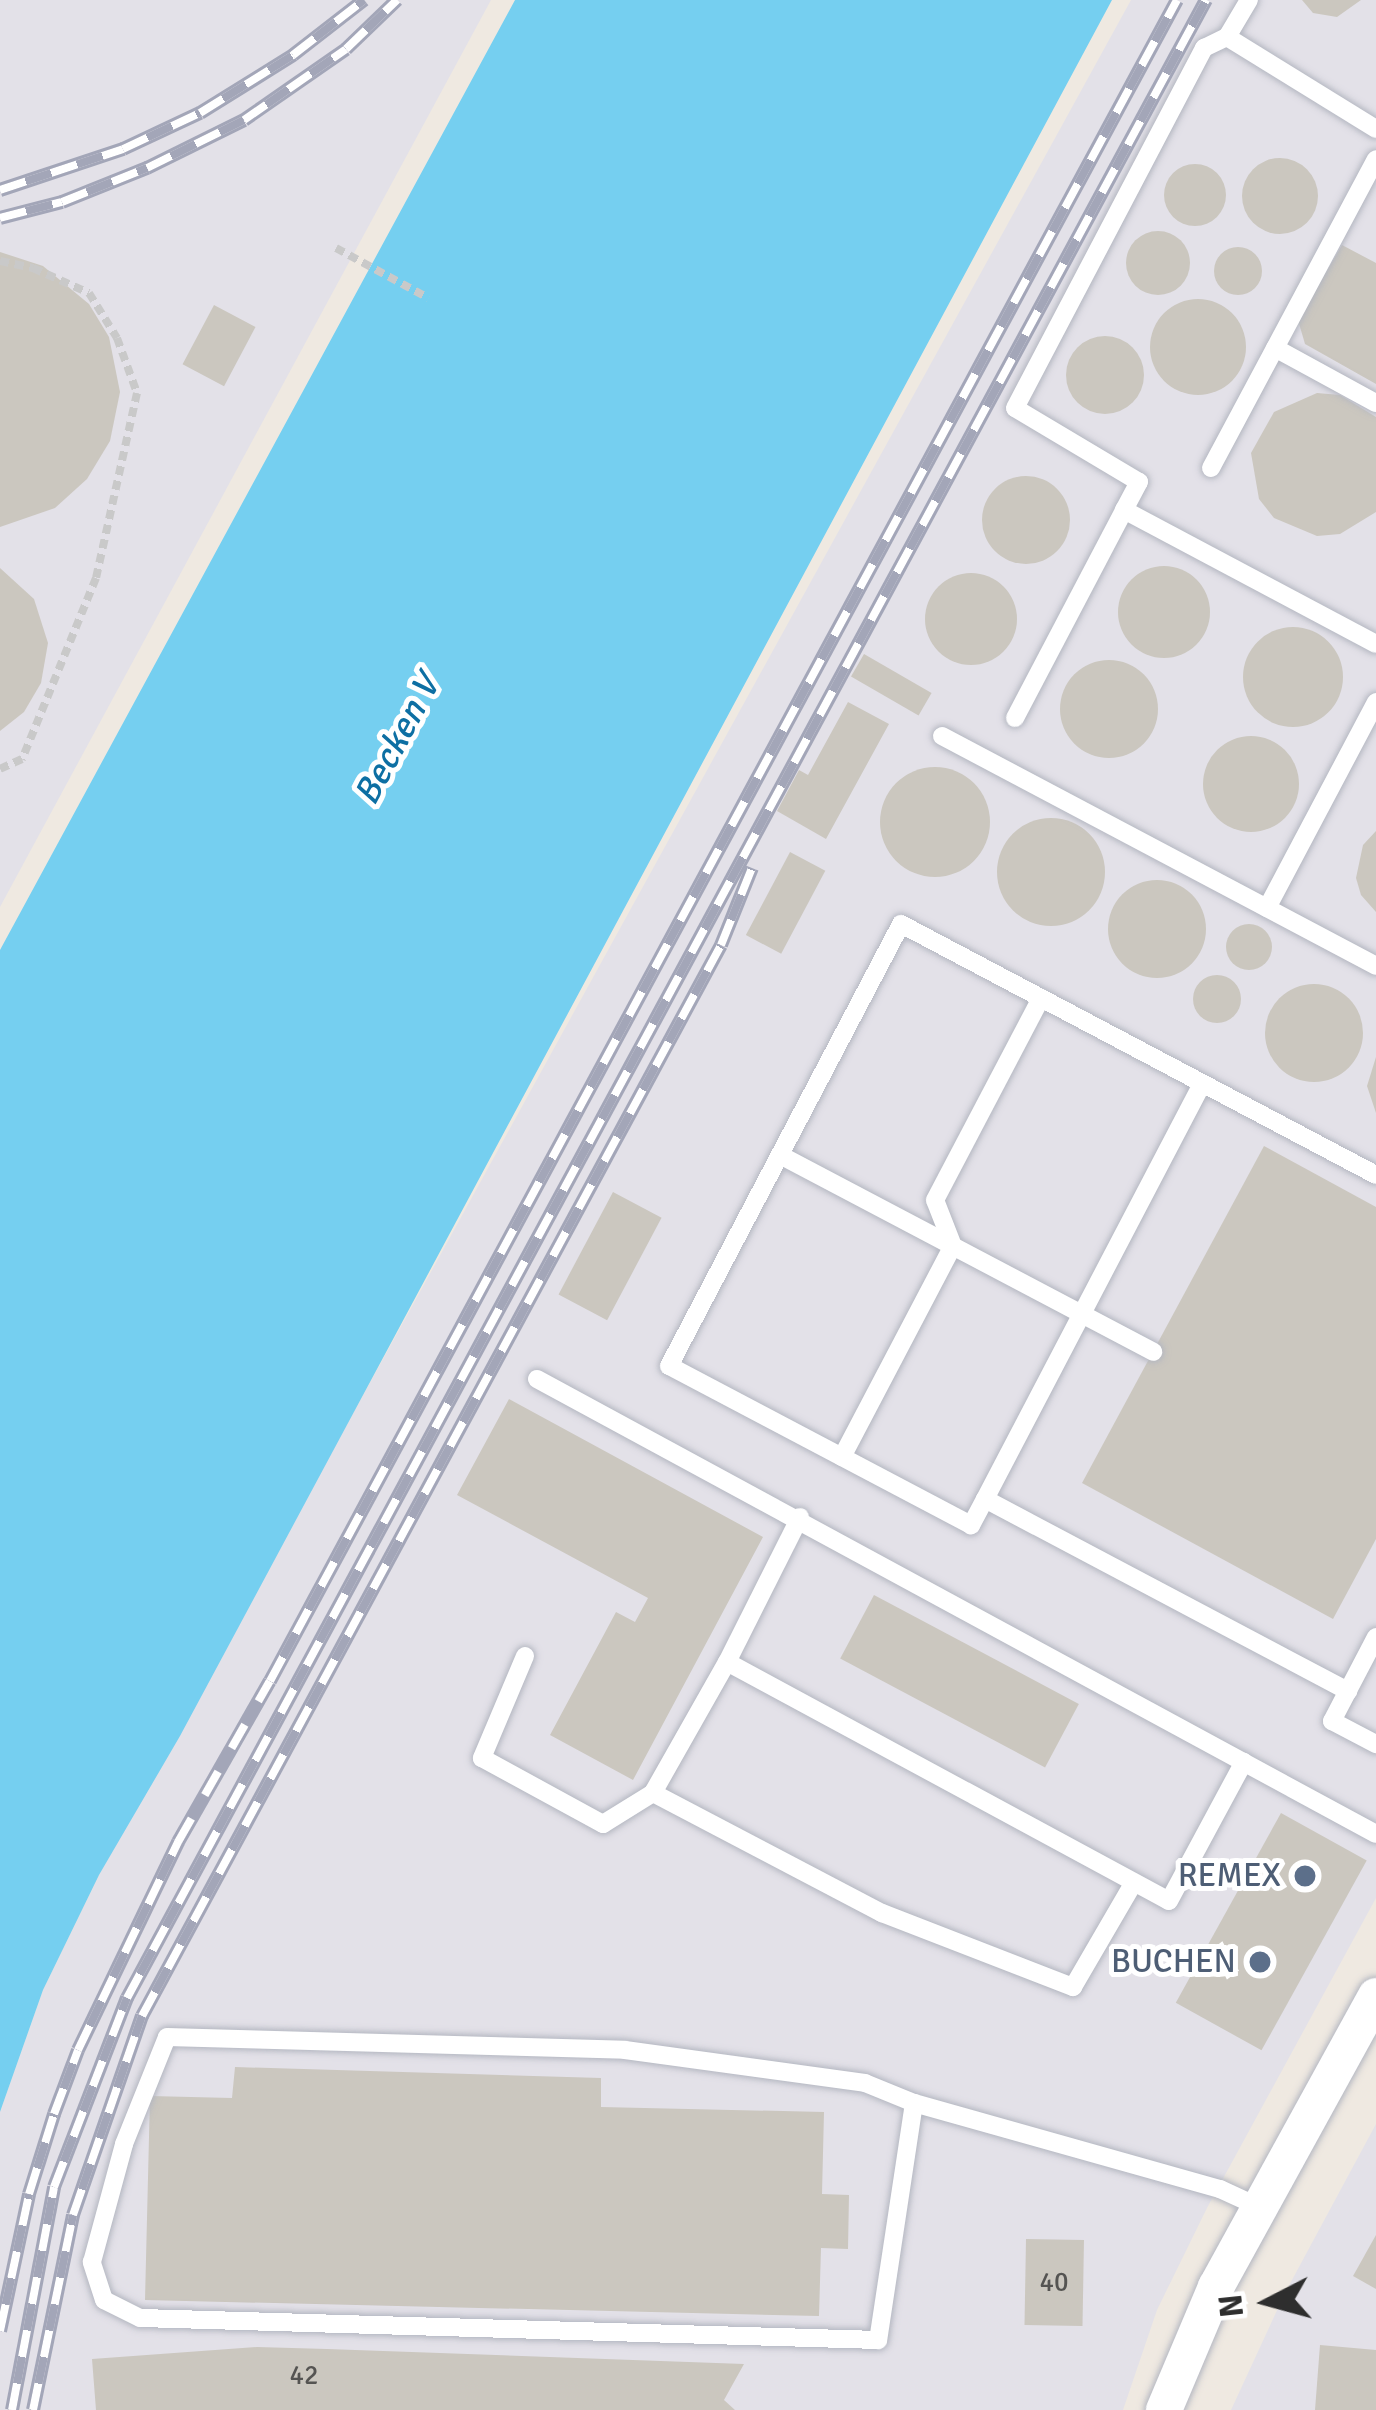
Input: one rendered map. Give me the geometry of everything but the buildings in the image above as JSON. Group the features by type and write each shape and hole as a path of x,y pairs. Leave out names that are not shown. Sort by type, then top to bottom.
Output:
{"street":[{"path":"1164,2410 1193,2333 1257,2206 1376,1996"}],"lane":[{"path":"1015,718 1139,482 1015,408 1204,48 1227,38 1249,0"},
{"path":"1227,38 1376,129"},
{"path":"1210,468 1376,159"},
{"path":"1275,348 1376,403"},
{"path":"1124,510 1376,644"},
{"path":"1267,908 1376,702"},
{"path":"942,736 1376,966"},
{"path":"1202,1084 971,1525 669,1366 901,924 1376,1175"},
{"path":"842,1457 953,1246 935,1200 1041,998"},
{"path":"780,1155 1153,1352"},
{"path":"538,1379 800,1517 1376,1834"},
{"path":"985,1499 1348,1690"},
{"path":"525,1656 482,1758 603,1824 653,1793 727,1662 800,1517"},
{"path":"1376,1637 1332,1721 1376,1744"},
{"path":"727,1662 1169,1900 1244,1762"},
{"path":"653,1793 882,1912 1072,1988 1133,1884"},
{"path":"914,2103 878,2339 140,2318 104,2300 92,2262 124,2144 167,2037 625,2050 866,2084 914,2103 1220,2188 1257,2206"}],"path":[{"path":"336,248 428,298"},
{"path":"0,261 33,268 89,293 116,338 137,393 96,578 22,759 0,769"}],"shaded area":[{"path":"0,0 491,0 0,907"},
{"path":"1131,0 1376,0 1376,1898 1207,2208 1157,2310 1123,2410 0,2410 0,2112 43,1990 99,1875"},
{"path":"1376,2124 1376,2410 1231,2410 1285,2293"}],"water":[{"name":"Becken V","path":"515,0 1112,0 180,1736 99,1875 43,1990 0,2112 0,950"}],"railway":[{"path":"0,190 123,149 200,113 293,55 364,0"},
{"path":"0,218 62,202 147,168 244,120 346,49 397,0"},
{"path":"0,2331 29,2194 54,2114 78,2050 178,1842 270,1681 1177,0"},
{"path":"12,2410 54,2187 127,1998 1206,0"},
{"path":"33,2410 73,2215 142,2016 721,945 752,868"}],"place":[{"name":"REMEX","path":"1305,1876"},
{"name":"BUCHEN","path":"1260,1962"}]}
